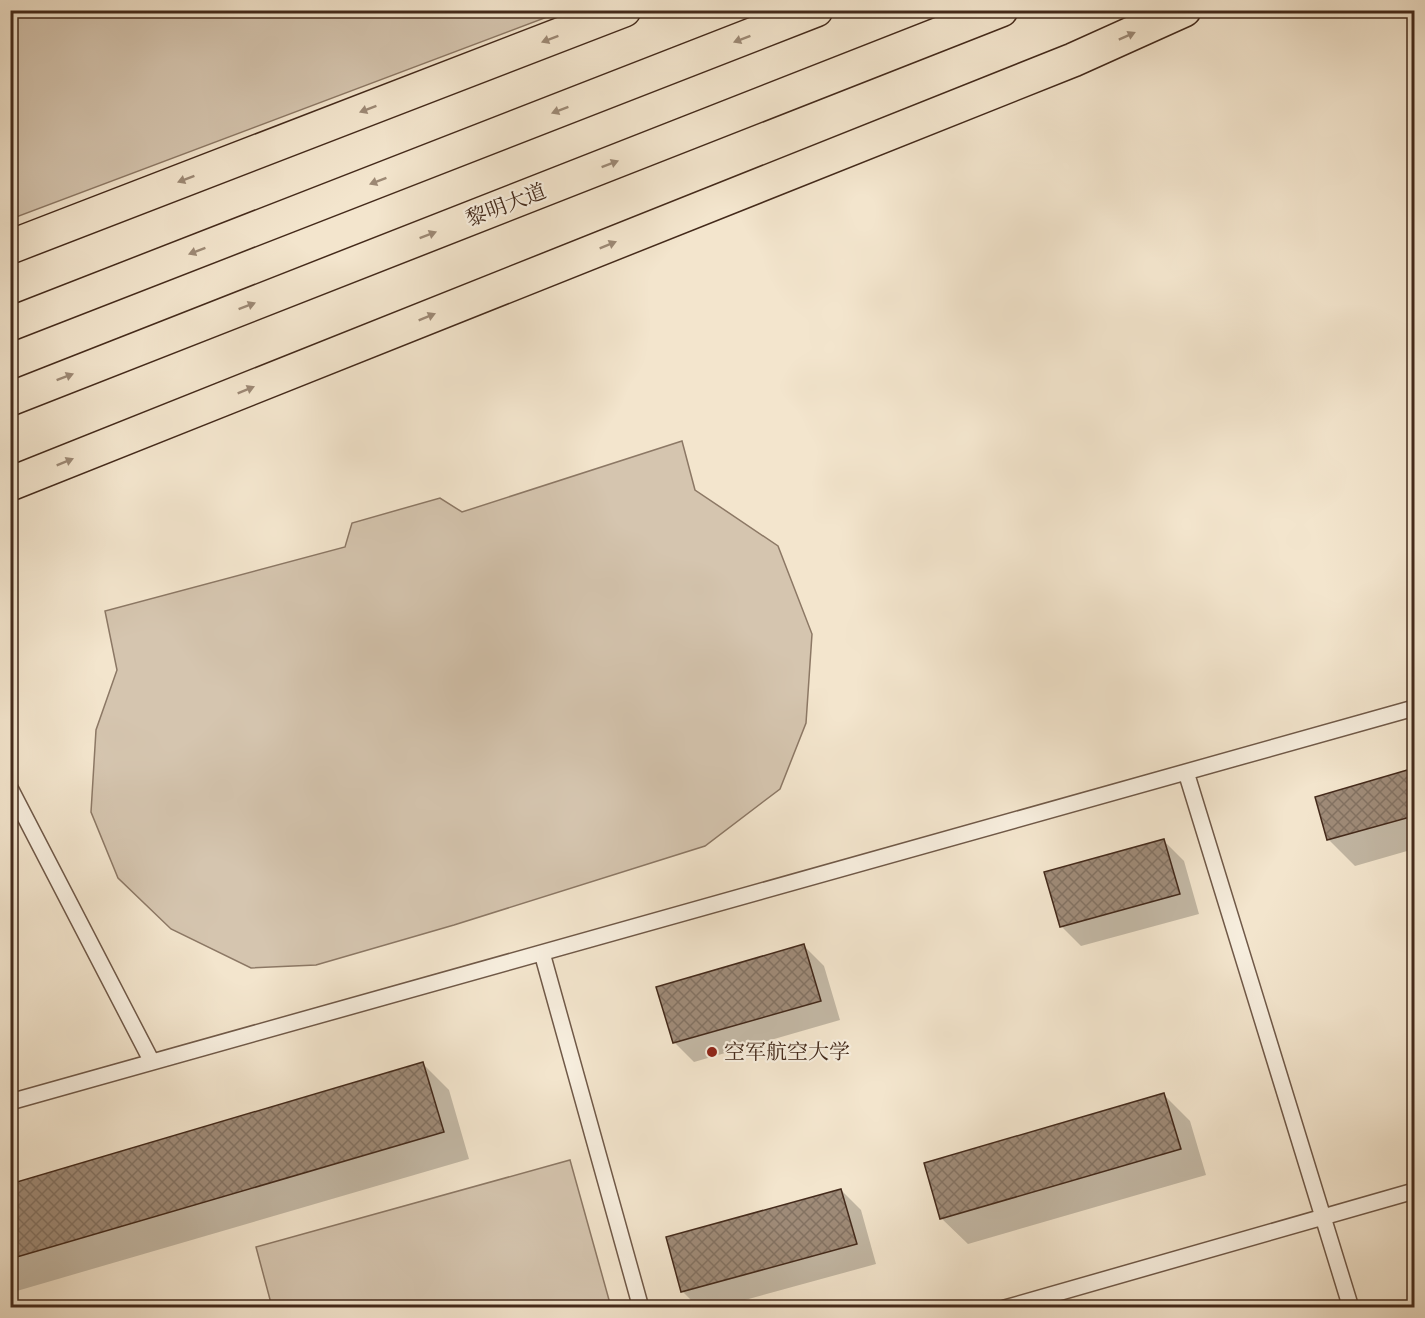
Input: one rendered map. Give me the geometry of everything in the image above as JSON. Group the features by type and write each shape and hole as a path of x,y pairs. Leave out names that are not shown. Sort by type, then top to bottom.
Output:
{"highway":[{"path":"10,247 624,10"},
{"path":"10,324 816,10"},
{"name":"黎明大道","path":"10,399 1001,10"},
{"path":"10,484 1073,60 1184,10"}],"lane":[{"path":"10,1102 1414,708"},
{"path":"1186,772 1351,1308"},
{"path":"10,788 152,1062"},
{"path":"542,953 641,1308"},
{"path":"1005,1308 1414,1191"}],"shaded area":[{"path":"11,10 563,10 563,11 11,219"},
{"path":"682,441 695,490 778,546 812,634 806,723 780,789 705,846 454,925 316,965 251,968 171,929 118,878 91,812 96,730 117,670 105,611 345,547 352,523 440,498 462,512"},
{"path":"570,1160 611,1307 272,1307 256,1247"}],"building":[{"path":"1414,768 1414,816 1327,840 1315,797"},
{"path":"1164,839 1180,894 1060,927 1044,872"},
{"path":"804,944 821,1001 673,1043 656,987"},
{"path":"423,1062 444,1132 10,1259 10,1184"},
{"path":"1164,1093 1181,1149 940,1219 924,1163"},
{"path":"841,1189 857,1244 681,1292 666,1237"},
{"path":"1226,1303 1228,1308 1210,1308"}],"place":[{"name":"空军航空大学","path":"712,1052"}]}
